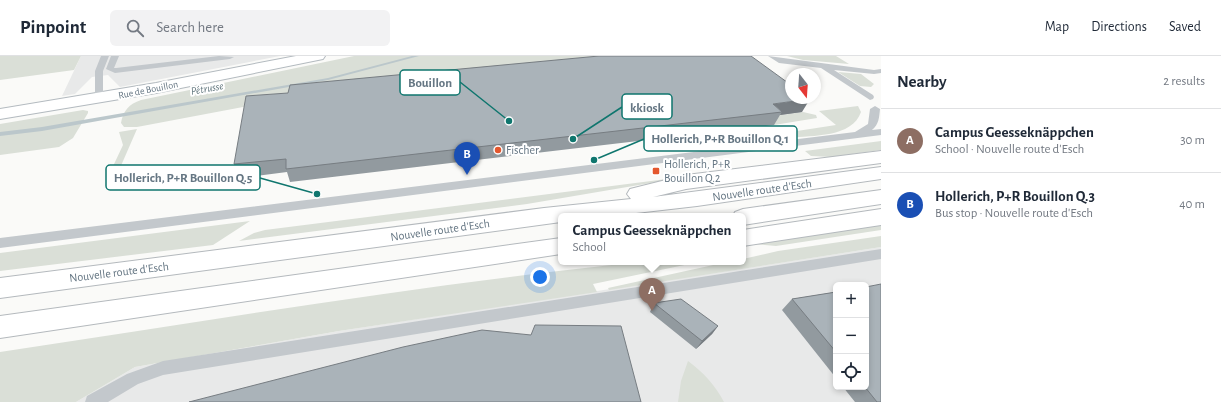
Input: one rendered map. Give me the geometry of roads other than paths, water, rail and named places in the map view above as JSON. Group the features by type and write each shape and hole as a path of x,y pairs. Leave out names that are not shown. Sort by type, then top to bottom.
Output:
{"main road":[{"name":"Rue de Bouillon","path":"0,114 99,98 309,57"},
{"path":"544,216 686,182 881,157"},
{"name":"Nouvelle route d'Esch","path":"571,213 697,199 881,173"},
{"name":"Nouvelle route d'Esch","path":"746,217 881,197"},
{"name":"Nouvelle route d'Esch","path":"0,288 558,214"},
{"path":"746,238 881,217"},
{"path":"0,327 557,248"}],"lane":[{"path":"99,98 99,71 105,56"},
{"path":"115,56 110,69 115,71 230,57"},
{"path":"772,56 779,61 879,73"},
{"path":"821,66 870,97"},
{"path":"870,97 881,92"},
{"path":"854,136 869,129 875,121 878,111 870,104 870,97"},
{"path":"0,243 881,132"},
{"path":"93,402 133,380 163,368 881,254"}],"waterway":[{"name":"Pétrusse","path":"0,134 42,129 328,79 417,56"}],"place":[{"name":"Bouillon","path":"509,121"},
{"name":"kkiosk","path":"573,139"},
{"name":"Fischer","path":"498,150"},
{"name":"Hollerich, P+R Bouillon Q.1","path":"594,160"},
{"name":"Hollerich, P+R Bouillon Q.2","path":"656,171"},
{"name":"Hollerich, P+R Bouillon Q.3","path":"467,175"},
{"name":"Hollerich, P+R Bouillon Q.5","path":"317,194"},
{"name":"Campus Geesseknäppchen","path":"652,311"}]}
